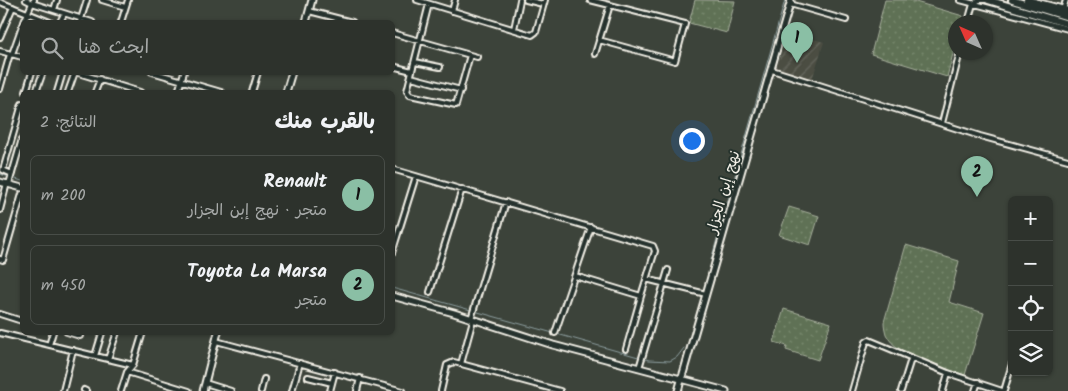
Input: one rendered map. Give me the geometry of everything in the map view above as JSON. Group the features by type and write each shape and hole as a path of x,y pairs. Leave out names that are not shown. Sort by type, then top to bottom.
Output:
{"highway":[{"path":"987,0 1068,24"},
{"path":"1012,0 1068,17"},
{"path":"1027,0 1065,10"}],"street":[{"path":"26,0 33,1 78,20"},
{"path":"49,20 58,0"},
{"path":"80,20 87,0"},
{"path":"102,0 126,7"},
{"path":"121,20 128,0"},
{"path":"307,20 312,0"},
{"path":"420,0 534,34 544,2 526,0"},
{"path":"452,10 455,0"},
{"path":"514,29 520,0"},
{"path":"590,0 685,24 675,61 599,40"},
{"path":"960,0 1068,29"},
{"path":"970,15 973,4 979,0 987,0"},
{"path":"1038,0 1065,10 1066,0"},
{"path":"25,20 33,1"},
{"path":"0,2 44,20"},
{"path":"791,2 846,20"},
{"name":"نهج إبن الجزار","path":"678,391 791,2"},
{"path":"429,4 407,91 410,95 456,106 470,55"},
{"path":"595,54 610,5"},
{"path":"0,37 13,7"},
{"path":"310,11 344,20"},
{"path":"61,20 64,14"},
{"path":"0,89 20,32"},
{"path":"395,34 477,57"},
{"path":"0,51 20,57"},
{"path":"942,123 958,60"},
{"path":"415,62 440,67"},
{"path":"395,67 412,72"},
{"path":"772,70 1068,160"},
{"path":"27,90 31,75"},
{"path":"37,90 41,75"},
{"path":"58,90 62,75"},
{"path":"69,90 74,75"},
{"path":"86,75 133,90"},
{"path":"161,75 213,90"},
{"path":"179,90 183,75"},
{"path":"253,90 257,75"},
{"path":"287,90 290,75"},
{"path":"411,77 461,90"},
{"path":"96,90 100,79"},
{"path":"20,111 2,170 10,179 20,185"},
{"path":"0,210 20,146"},
{"path":"395,170 653,246 655,251 626,349"},
{"path":"395,244 416,176"},
{"path":"0,182 10,179"},
{"path":"430,292 462,189"},
{"path":"0,259 3,260 20,201"},
{"path":"461,364 473,311 506,202"},
{"path":"15,220 20,221"},
{"path":"555,333 591,228"},
{"path":"639,368 668,270"},
{"path":"574,276 641,296"},
{"path":"646,279 706,294"},
{"path":"395,297 514,333 726,391"},
{"path":"0,314 20,320"},
{"path":"0,333 133,365"},
{"path":"49,345 52,335"},
{"path":"95,356 101,335"},
{"path":"108,359 116,335"},
{"path":"121,391 127,372 133,365 142,335"},
{"path":"203,391 217,335"},
{"path":"216,341 403,391"},
{"path":"852,391 867,341 948,373 1003,391 1008,376"},
{"path":"63,391 72,350"},
{"path":"901,391 911,358"},
{"path":"292,391 300,362"},
{"path":"441,391 447,364 454,362 560,391"},
{"path":"127,372 189,391"},
{"path":"330,391 335,372"},
{"path":"942,391 948,373"},
{"path":"308,377 332,383"},
{"path":"357,391 360,378"},
{"path":"261,391 264,379"},
{"path":"975,391 978,382"},
{"path":"205,383 232,391"}],"shaded area":[{"path":"813,39 824,42 810,86 774,75 784,44 808,51"}],"green space":[{"path":"695,0 735,1 727,33 689,23"},
{"path":"885,0 909,0 960,15 948,15 948,60 951,60 947,77 871,54"},
{"path":"789,207 819,216 810,245 779,235"},
{"path":"906,245 959,261 949,302 984,313 965,375 933,365 910,355 891,342 886,334 884,322"},
{"path":"784,309 831,323 818,360 786,350 787,346 774,342"}],"waterway":[{"path":"711,260 785,0"},
{"path":"0,174 20,180"},
{"path":"395,289 553,333"},
{"path":"557,334 649,360 670,361 677,357 684,348"}],"place":[{"name":"Renault","path":"797,63"},
{"name":"Toyota La Marsa","path":"977,197"}]}
